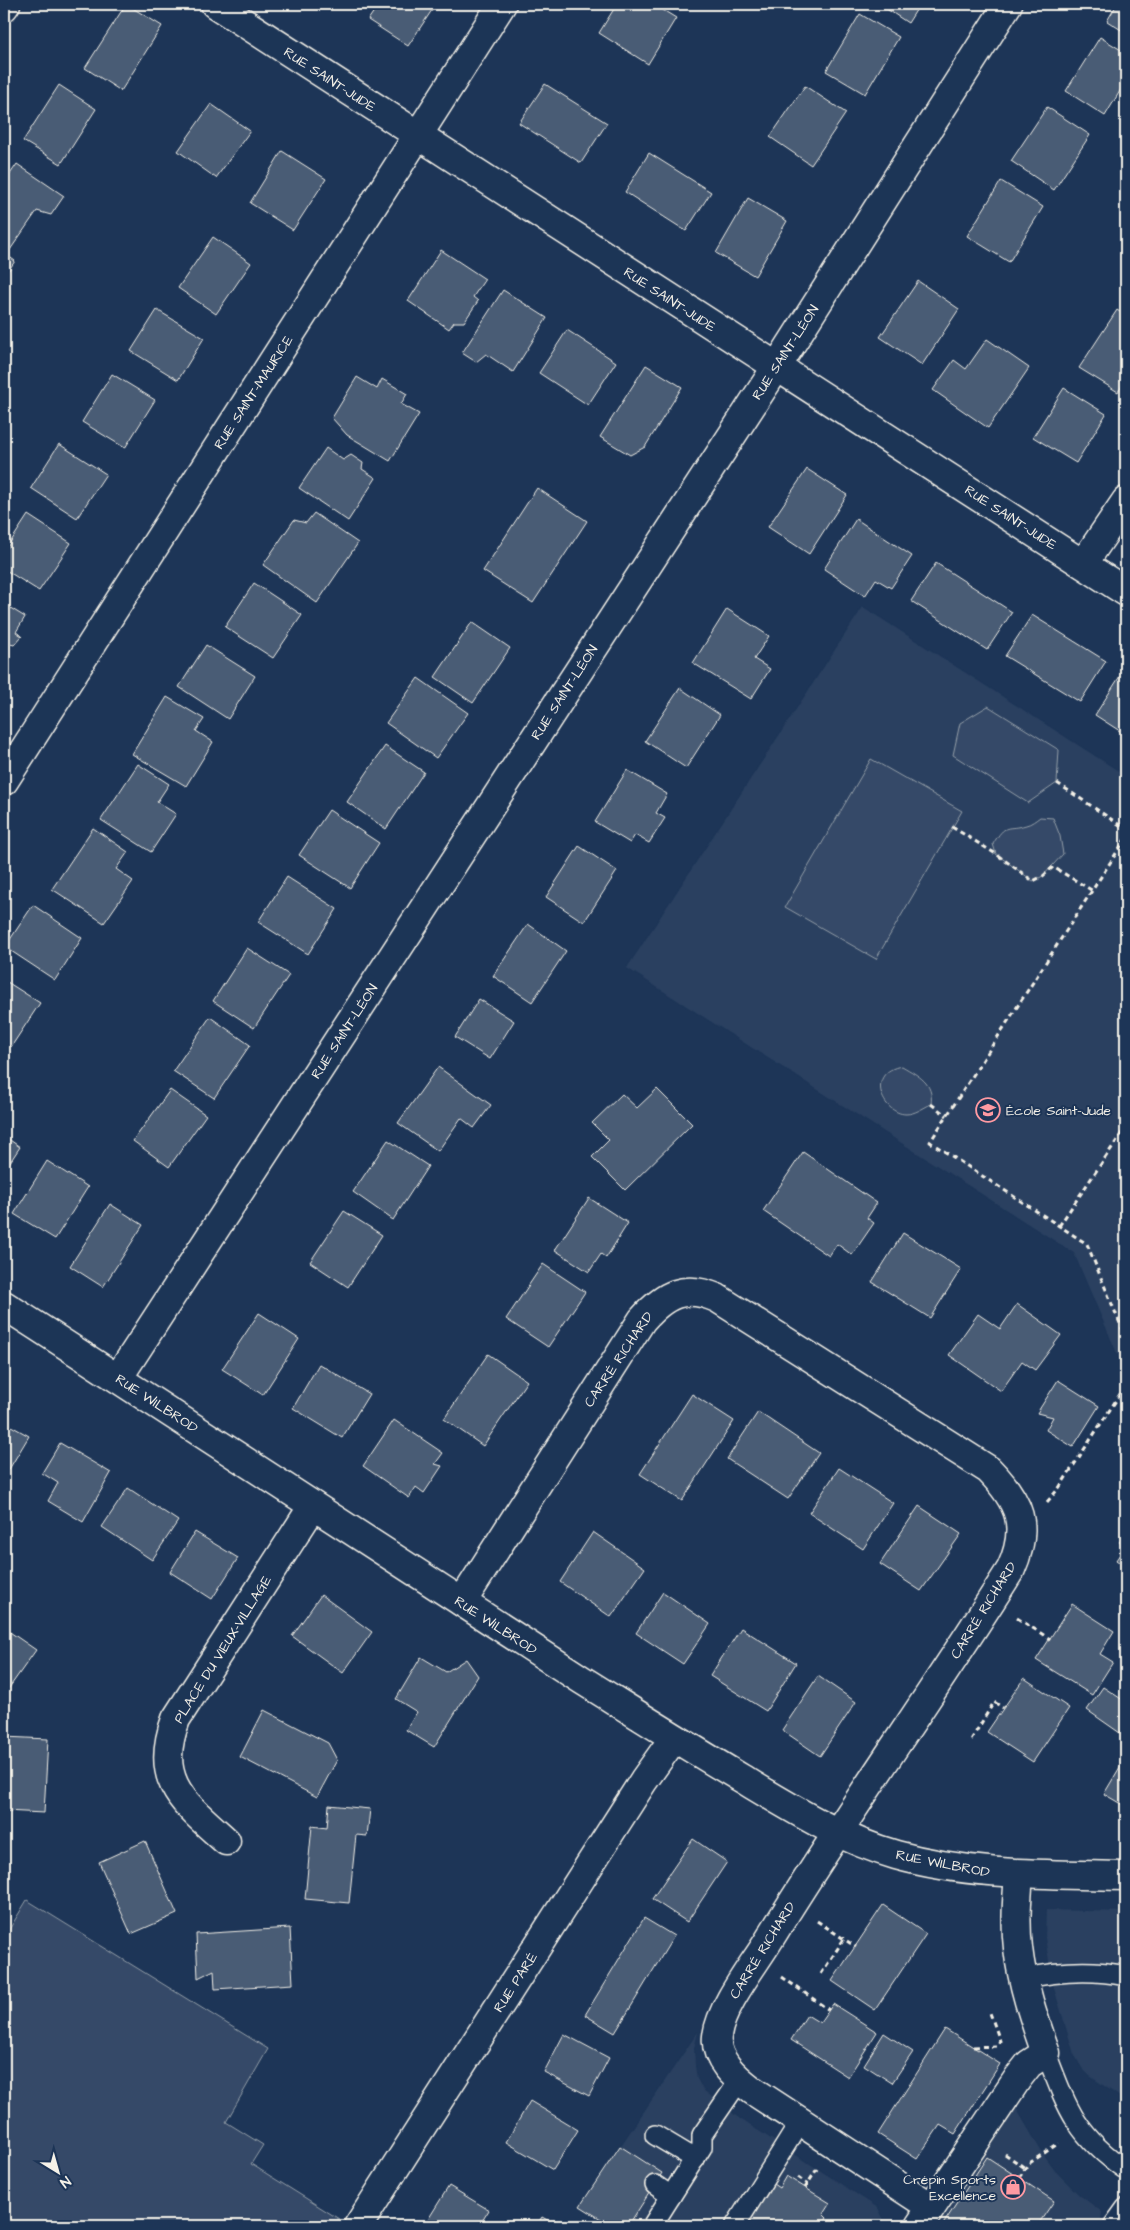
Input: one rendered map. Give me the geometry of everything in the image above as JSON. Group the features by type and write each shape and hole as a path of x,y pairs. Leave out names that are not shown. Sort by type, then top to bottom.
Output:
{"street":[{"name":"RUE SAINT-JUDE","path":"215,4 776,368 1126,592"},
{"name":"RUE SAINT-MAURICE","path":"4,781 502,4"},
{"name":"RUE SAINT-LÉON","path":"118,1378 776,368 1008,4"},
{"path":"1083,564 1126,501"},
{"name":"CARRÉ RICHARD","path":"462,1602 642,1320 653,1307 672,1295 689,1290 704,1292 717,1298 989,1470 1013,1498 1020,1518 1022,1533 1019,1551 1011,1569 791,1903 725,2010 717,2036 717,2046 733,2076 800,2122 925,2216"},
{"name":"RUE WILBROD","path":"4,1305 674,1738 808,1818 873,1848 927,1862 996,1873 1126,1876"},
{"name":"PLACE DU VIEUX-VILLAGE","path":"226,1841 191,1809 172,1783 167,1751 169,1736 176,1719 313,1506"},
{"name":"RUE PARÉ","path":"358,2226 644,1780 674,1738"},
{"path":"925,2216 1018,2078 1029,2064 1046,2053 1023,1979 1017,1936 1019,1874"}],"lane":[{"path":"1023,1979 1063,1971 1108,1972 1126,1976"},
{"path":"1046,2053 1063,2097 1076,2123 1091,2143 1126,2170"},
{"path":"652,2226 702,2147 702,2135 739,2081"},
{"path":"735,2226 800,2122"},
{"path":"655,2135 695,2159"},
{"path":"655,2185 671,2196"},
{"path":"1114,2226 1126,2208"}],"path":[{"path":"1057,783 1126,829"},
{"path":"952,828 996,854 1033,881 1043,876 1052,867 1092,891"},
{"path":"1126,838 930,1142 1087,1244 1126,1338"},
{"path":"931,1104 947,1116"},
{"path":"1059,1226 1126,1127"},
{"path":"1039,1505 1051,1498 1059,1488 1126,1385"},
{"path":"1120,1544 1126,1536"},
{"path":"991,1601 1050,1639"},
{"path":"971,1740 994,1702 1003,1708"},
{"path":"791,1903 856,1946"},
{"path":"821,1974 844,1939"},
{"path":"757,1959 829,2010"},
{"path":"973,2047 996,2046 1000,2041 989,2010"},
{"path":"998,2150 1025,2168"},
{"path":"1019,2178 1025,2168 1043,2154"},
{"path":"805,2188 817,2169"}],"shaded area":[{"name":"École Saint-Jude","path":"863,607 1126,776 1126,1374 1074,1253 627,968"},
{"path":"988,706 1059,750 1057,783 1028,803 953,755 960,723"},
{"path":"871,759 962,811 876,959 785,907"},
{"path":"1040,817 1053,818 1060,836 1063,854 1043,876 1033,881 996,854 993,844 997,837 1007,828 1028,824"},
{"path":"902,1066 928,1085 931,1097 931,1104 909,1114 897,1112 890,1107 884,1100 881,1092 884,1076 891,1070"},
{"path":"27,1900 268,2049 226,2122 263,2145 251,2164 339,2219 334,2226 4,2226 4,1938"},
{"path":"1046,1910 1126,1912 1126,2101 1090,2076 1082,2068 1074,2054 1054,1988 1045,1938"},
{"path":"698,2032 694,2048 695,2066 697,2079 703,2090 740,2119 878,2208 887,2226 612,2226 580,2206"},
{"path":"1016,2108 1041,2151 1058,2174 1078,2194 1102,2212 1100,2226 938,2226"}],"building":[{"path":"126,4 162,26 121,91 85,68"},
{"path":"379,4 436,4 408,46 368,20"},
{"path":"617,4 653,4 676,18 648,64 599,33"},
{"path":"879,4 920,4 908,23"},
{"path":"1117,4 1126,4 1126,33 1107,21"},
{"path":"860,14 899,37 865,94 826,71"},
{"path":"1100,37 1126,53 1126,81 1105,116 1066,91"},
{"path":"545,84 607,123 581,163 519,123"},
{"path":"59,85 96,109 61,164 23,141"},
{"path":"805,86 846,113 811,165 770,137"},
{"path":"211,104 250,131 216,178 178,151"},
{"path":"1047,107 1090,135 1054,190 1011,161"},
{"path":"282,151 326,179 293,230 250,203"},
{"path":"649,153 711,192 686,231 625,192"},
{"path":"17,164 64,196 51,215 37,211 10,250 4,246 4,183"},
{"path":"1001,181 1043,207 1009,262 967,236"},
{"path":"748,198 787,221 755,276 716,253"},
{"path":"213,237 251,263 216,314 178,288"},
{"path":"441,250 485,279 473,297 478,301 464,322 454,322 449,329 408,301"},
{"path":"4,253 15,261 4,277"},
{"path":"918,281 959,309 922,365 880,337"},
{"path":"503,290 547,318 513,372 486,354 476,362 462,353"},
{"path":"157,310 204,338 178,380 131,351"},
{"path":"1117,310 1126,316 1126,380 1118,392 1079,368"},
{"path":"567,330 616,362 588,405 539,373"},
{"path":"987,339 1029,368 988,428 933,390 954,360 966,369"},
{"path":"646,365 682,387 645,447 630,455 600,437"},
{"path":"112,374 155,400 125,448 82,422"},
{"path":"357,377 377,389 382,379 407,394 401,404 419,414 390,461 347,435 332,418"},
{"path":"1064,388 1106,414 1076,463 1033,437"},
{"path":"59,444 106,474 77,518 31,488"},
{"path":"326,448 343,460 351,455 363,463 362,469 376,478 348,521 299,488"},
{"path":"807,469 847,495 809,554 768,527"},
{"path":"537,488 587,521 533,603 483,571"},
{"path":"314,513 358,543 317,603 263,565 294,520 306,523"},
{"path":"28,515 71,543 39,591 4,569 4,552"},
{"path":"856,519 912,556 891,588 876,579 865,596 824,569"},
{"path":"936,563 1012,612 987,650 911,601"},
{"path":"254,583 302,615 273,658 225,627"},
{"path":"4,604 25,617 16,632 22,636 14,645 7,643 4,648"},
{"path":"727,609 769,636 754,659 770,669 751,699 693,663"},
{"path":"1032,615 1106,661 1080,702 1005,656"},
{"path":"472,622 510,648 473,703 435,677"},
{"path":"206,645 255,676 228,719 179,687"},
{"path":"1120,676 1126,680 1126,735 1095,715"},
{"path":"418,678 468,713 436,758 386,723"},
{"path":"680,688 720,715 686,768 645,741"},
{"path":"167,697 204,719 196,731 213,742 186,786 132,754"},
{"path":"385,746 424,772 386,829 347,802"},
{"path":"138,764 169,784 157,802 176,814 151,852 101,820"},
{"path":"627,770 667,794 656,813 665,818 649,843 635,835 630,843 595,822"},
{"path":"329,810 379,843 350,888 299,855"},
{"path":"93,828 128,852 116,869 133,881 104,923 52,889"},
{"path":"579,846 617,871 584,922 546,897"},
{"path":"287,877 337,909 308,954 258,922"},
{"path":"33,905 82,938 55,980 5,947"},
{"path":"528,924 566,951 532,1002 493,976"},
{"path":"247,948 289,975 254,1028 213,1001"},
{"path":"4,980 40,1003 11,1047 4,1042"},
{"path":"479,999 514,1021 490,1059 455,1037"},
{"path":"210,1017 250,1045 214,1098 173,1071"},
{"path":"438,1067 491,1105 474,1128 461,1118 438,1151 398,1123"},
{"path":"657,1089 692,1124 625,1190 592,1157 609,1140 592,1123 622,1094 637,1108"},
{"path":"170,1090 206,1115 169,1167 133,1141"},
{"path":"4,1136 20,1147 4,1171"},
{"path":"388,1140 428,1166 393,1220 353,1192"},
{"path":"803,1152 877,1203 867,1218 874,1223 852,1255 837,1244 829,1256 763,1211"},
{"path":"47,1161 88,1187 55,1239 14,1214"},
{"path":"589,1198 628,1223 606,1258 601,1254 589,1272 555,1250"},
{"path":"110,1204 143,1225 103,1287 70,1266"},
{"path":"344,1211 382,1235 348,1287 310,1262"},
{"path":"903,1233 961,1269 930,1318 872,1282"},
{"path":"543,1264 585,1292 548,1347 506,1319"},
{"path":"1017,1304 1061,1335 1035,1370 1022,1361 1001,1391 949,1355 978,1314 1000,1329"},
{"path":"259,1313 299,1339 263,1395 222,1369"},
{"path":"488,1354 527,1381 483,1446 444,1419"},
{"path":"319,1364 369,1394 342,1438 293,1408"},
{"path":"1058,1380 1099,1406 1073,1447 1046,1430 1053,1417 1037,1413"},
{"path":"692,1394 734,1421 682,1501 640,1474"},
{"path":"4,1406 11,1411 4,1422"},
{"path":"758,1412 819,1453 788,1499 727,1459"},
{"path":"394,1420 443,1453 435,1464 442,1466 424,1493 416,1487 409,1498 363,1466"},
{"path":"4,1422 29,1436 5,1476"},
{"path":"60,1443 111,1473 83,1522 48,1501 58,1483 42,1473"},
{"path":"839,1468 893,1503 863,1549 809,1513"},
{"path":"128,1488 178,1521 152,1560 102,1527"},
{"path":"919,1506 961,1534 921,1591 880,1564"},
{"path":"195,1532 238,1558 212,1599 170,1572"},
{"path":"593,1532 645,1568 611,1617 560,1582"},
{"path":"1126,1545 1126,1567 1116,1560"},
{"path":"663,1592 710,1624 683,1664 636,1633"},
{"path":"321,1595 372,1632 343,1673 292,1636"},
{"path":"1072,1604 1114,1631 1100,1654 1113,1662 1092,1695 1036,1660"},
{"path":"4,1628 36,1650 4,1695"},
{"path":"741,1628 796,1663 766,1711 710,1676"},
{"path":"421,1657 446,1672 466,1659 478,1676 434,1747 406,1730 417,1712 396,1699"},
{"path":"818,1676 856,1702 820,1756 782,1730"},
{"path":"1024,1678 1069,1708 1033,1762 987,1732"},
{"path":"1103,1687 1126,1702 1126,1723 1120,1733 1087,1710"},
{"path":"264,1710 328,1743 337,1760 317,1797 240,1757"},
{"path":"4,1737 48,1739 44,1813 4,1811"},
{"path":"1126,1757 1126,1807 1104,1794"},
{"path":"329,1805 370,1809 367,1836 356,1835 349,1903 305,1899 312,1826 327,1828"},
{"path":"693,1839 727,1862 687,1922 652,1899"},
{"path":"145,1841 177,1914 131,1934 99,1862"},
{"path":"883,1905 926,1934 875,2010 832,1981"},
{"path":"644,1918 674,1936 615,2033 585,2015"},
{"path":"290,1928 293,1984 215,1989 214,1970 198,1978 196,1934"},
{"path":"833,2004 877,2032 848,2077 791,2040 807,2015 820,2023"},
{"path":"945,2029 1000,2064 955,2134 940,2125 917,2159 878,2134"},
{"path":"884,2033 913,2052 892,2083 864,2065"},
{"path":"564,2034 609,2058 589,2096 544,2072"},
{"path":"530,2101 578,2130 553,2170 506,2142"},
{"path":"620,2146 662,2173 628,2226 612,2226 580,2206"},
{"path":"987,2157 1054,2201 1037,2226 942,2226"},
{"path":"786,2176 830,2203 823,2214 827,2218 822,2226 747,2226 773,2184 779,2188"},
{"path":"449,2186 489,2210 479,2226 424,2226"},
{"path":"542,2217 558,2226 536,2226"}],"place":[{"name":"École Saint-Jude","path":"988,1110"},
{"name":"Crépin Sports Excellence","path":"1013,2187"}]}
